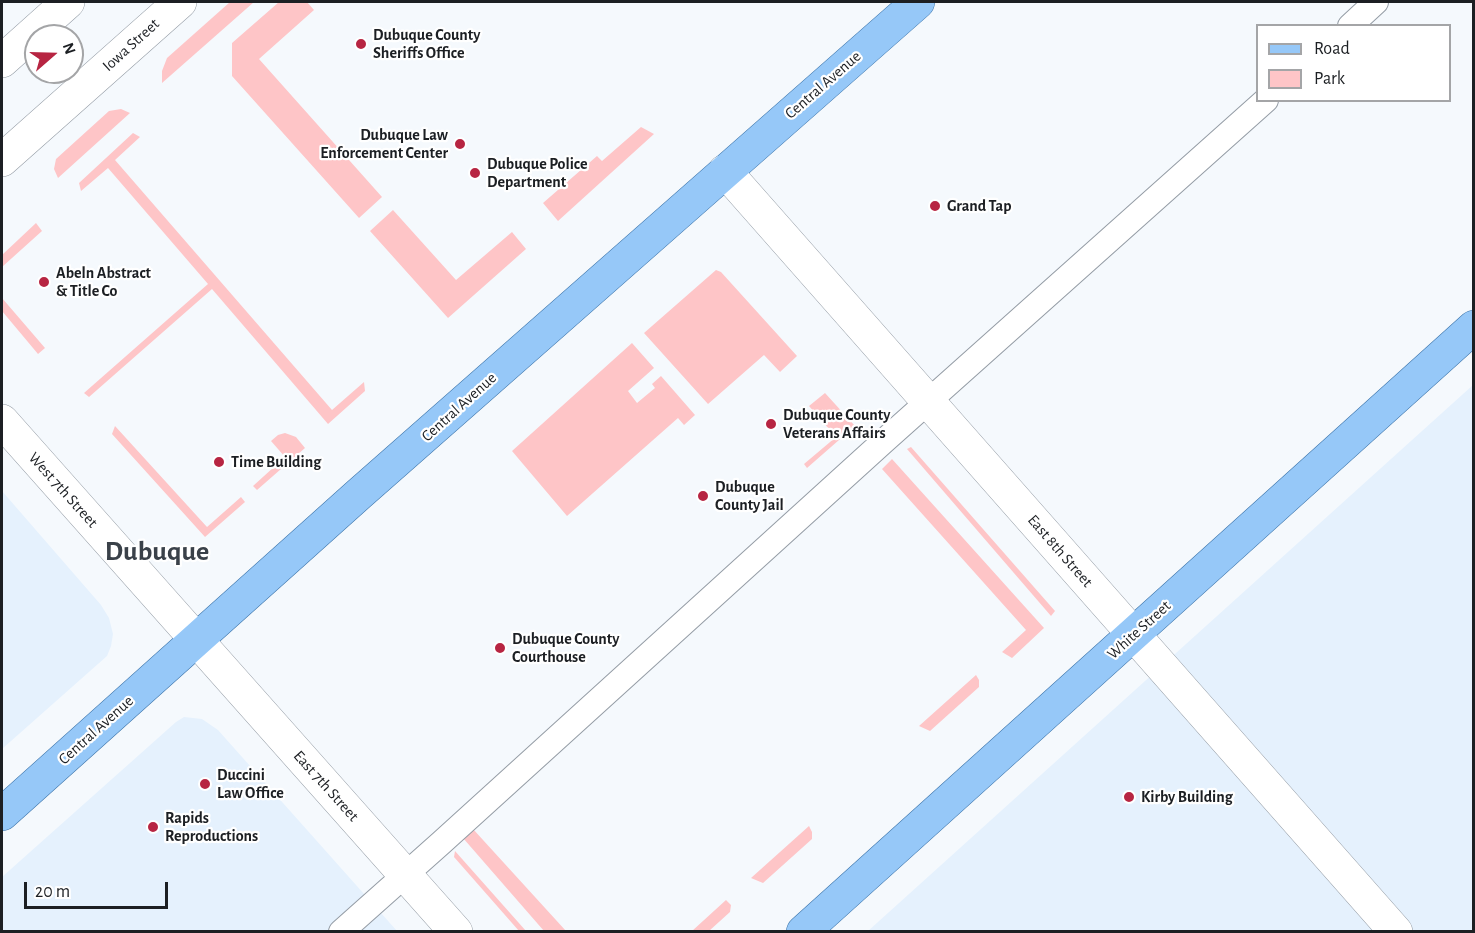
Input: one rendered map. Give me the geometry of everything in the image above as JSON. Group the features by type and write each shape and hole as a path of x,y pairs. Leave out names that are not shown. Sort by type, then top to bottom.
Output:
{"main road":[{"name":"Central Avenue","path":"2,814 918,2"},
{"name":"White Street","path":"803,932 1473,327"}],"street":[{"path":"2,61 68,2"},
{"name":"Iowa Street","path":"2,160 180,2"},
{"name":"East 8th Street","path":"725,171 1396,932"},
{"name":"West 7th Street","path":"2,420 197,640"},
{"name":"East 7th Street","path":"197,640 456,932"}],"lane":[{"path":"1352,24 1377,2"},
{"path":"341,932 1264,102"}],"shaded area":[{"path":"1473,385 1473,931 868,931"},
{"path":"2,491 101,605 109,618 113,634 107,656 2,749"},
{"path":"184,717 202,719 218,730 397,931 2,931 2,877"}],"green space":[{"path":"230,2 254,2 162,83 162,71 167,58"},
{"path":"279,2 307,2 314,10 259,59 382,197 359,218 232,76 232,43"},
{"path":"121,109 130,113 58,178 54,169 56,159 109,111"},
{"path":"641,127 654,134 558,221 543,203 597,156 602,161"},
{"path":"133,133 140,137 115,160 332,410 364,382 365,391 328,424 212,289 89,397 84,393 208,284 108,168 81,191 79,183"},
{"path":"393,210 456,280 512,232 526,249 448,318 370,231"},
{"path":"36,223 42,231 2,267 2,255"},
{"path":"716,270 721,272 797,356 780,372 764,355 708,404 644,333"},
{"path":"2,298 45,348 38,354 2,311"},
{"path":"632,343 654,368 628,391 637,403 655,388 652,384 661,376 695,415 684,425 678,418 567,516 512,451"},
{"path":"825,393 855,426 807,468 804,464 836,437 809,406"},
{"path":"115,426 207,527 241,497 245,502 205,537 112,434"},
{"path":"285,433 296,437 305,448 257,490 253,486 285,457 271,441"},
{"path":"911,447 1055,611 1051,616 907,449"},
{"path":"892,459 1044,628 1012,658 1002,652 1026,630 882,469"},
{"path":"976,675 979,687 930,731 919,726"},
{"path":"809,826 812,839 763,883 751,878"},
{"path":"473,829 566,931 544,931 463,838"},
{"path":"455,851 526,931 519,931 454,857"},
{"path":"726,900 731,905 730,912 709,931 692,931"}],"place":[{"name":"Dubuque County Sheriffs Office","path":"361,44"},
{"name":"Dubuque Law Enforcement Center","path":"460,144"},
{"name":"Dubuque Police Department","path":"475,173"},
{"name":"Grand Tap","path":"935,206"},
{"name":"Abeln Abstract & Title Co","path":"44,282"},
{"name":"Dubuque County Veterans Affairs","path":"771,424"},
{"name":"Time Building","path":"219,462"},
{"name":"Dubuque County Jail","path":"703,496"},
{"name":"Dubuque County Courthouse","path":"500,648"},
{"name":"Duccini Law Office","path":"205,784"},
{"name":"Kirby Building","path":"1129,797"},
{"name":"Rapids Reproductions","path":"153,827"}],"district":[{"name":"Dubuque","path":"157,552"}]}
